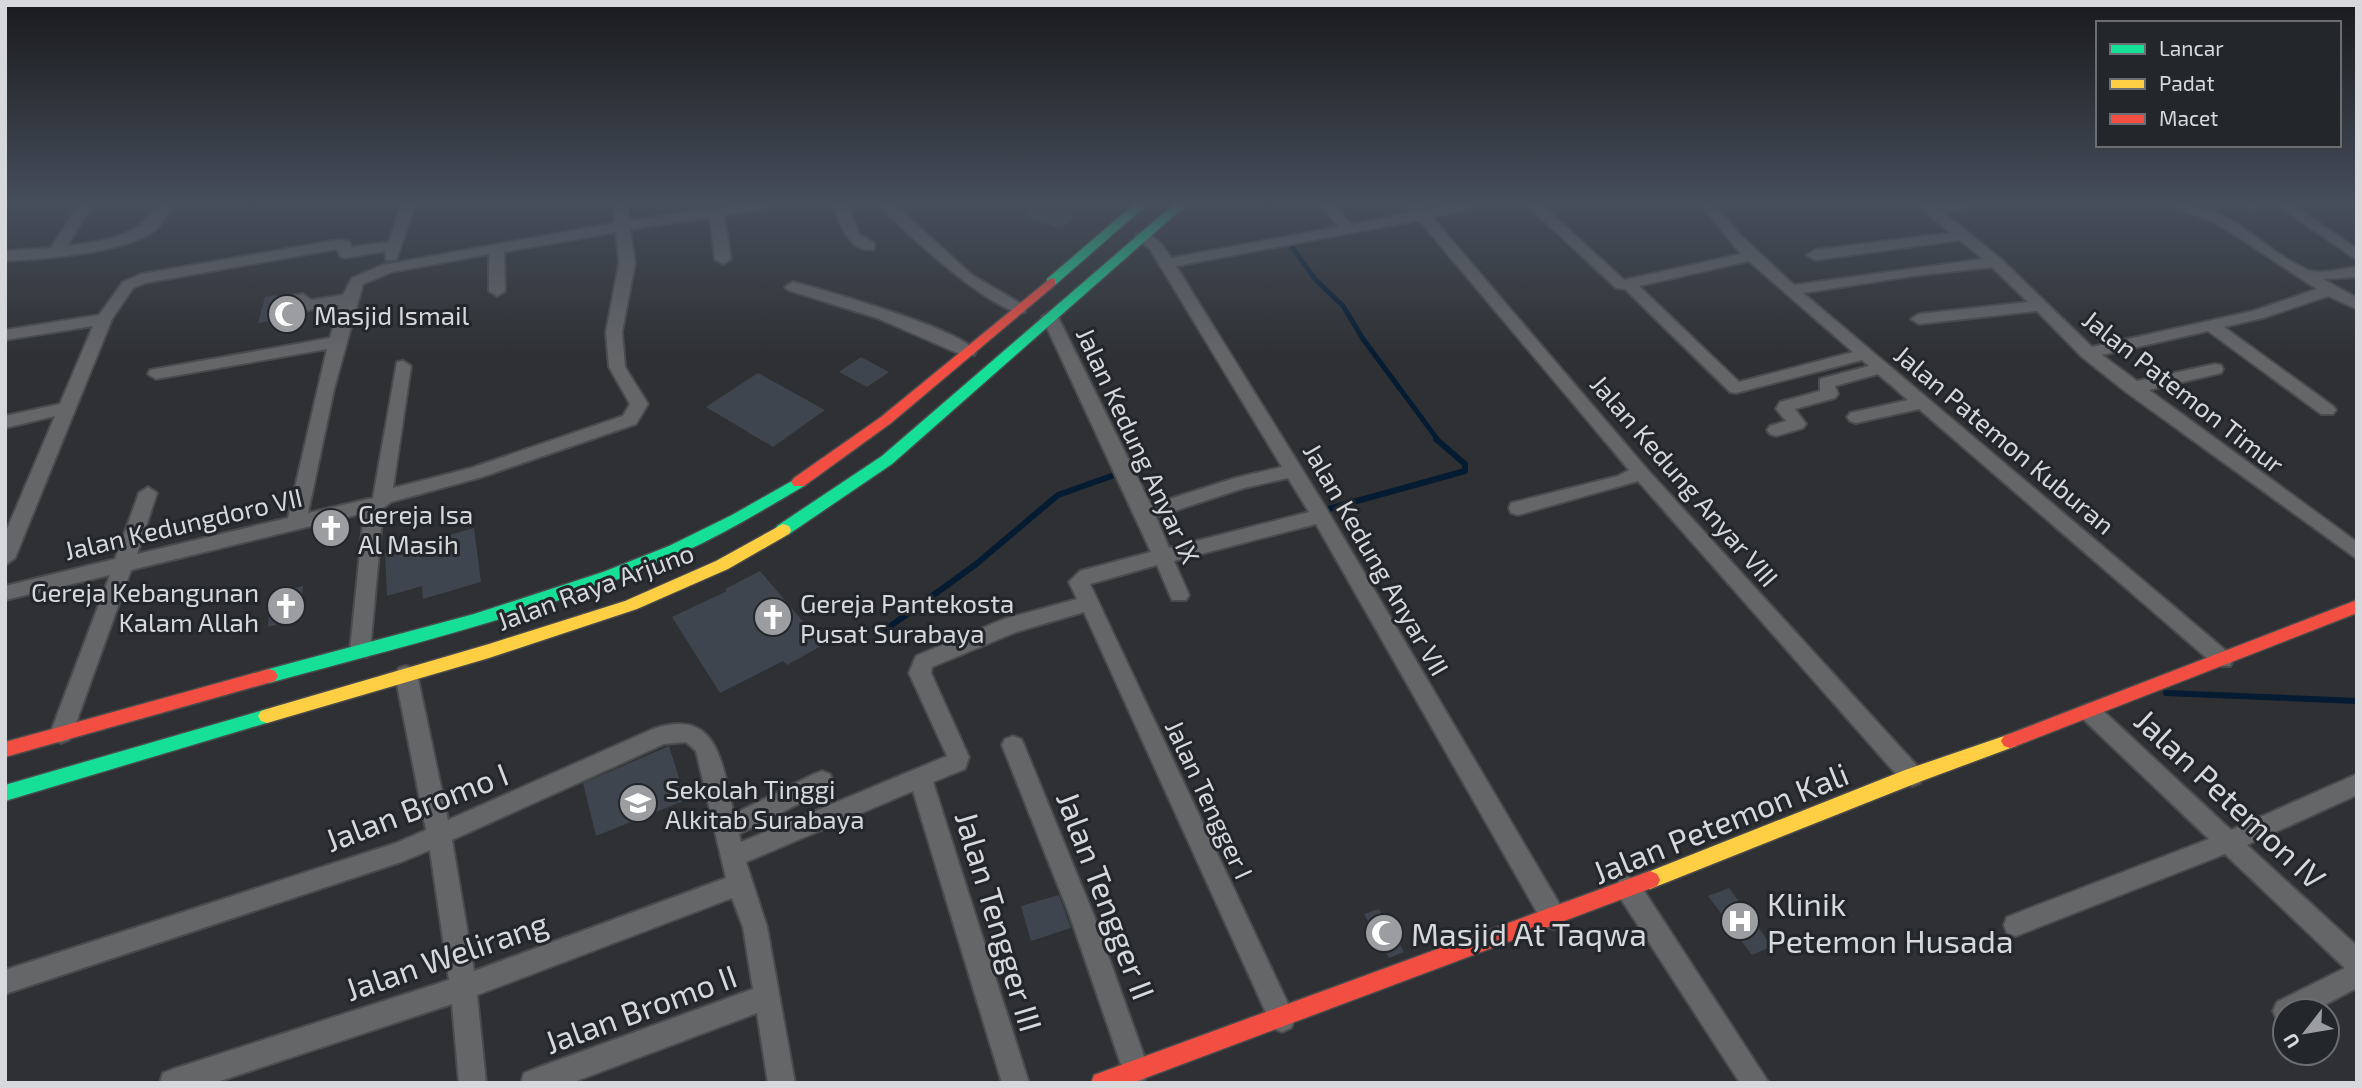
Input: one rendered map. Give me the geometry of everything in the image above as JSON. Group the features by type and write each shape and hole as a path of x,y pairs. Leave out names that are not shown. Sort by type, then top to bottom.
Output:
{"main road":[{"name":"Jalan Raya Arjuno","path":"5,750 360,651 613,576 720,528 822,468 968,351 1080,256"},
{"name":"Jalan Raya Arjuno","path":"5,793 631,605 722,565 813,512 887,460 1120,256"},
{"name":"Jalan Petemon Kali","path":"1102,1083 1554,918 1633,896 1912,776 2096,717 2223,660 2357,606"}],"street":[{"path":"5,558 104,319 131,283 272,256"},
{"path":"388,268 392,256"},
{"path":"296,523 325,389 349,299 357,281 388,268 454,256"},
{"path":"496,256 497,291"},
{"name":"Jalan Kedungdoro VII","path":"5,593 379,501 476,473 630,420 639,404 618,367 614,332 626,256"},
{"path":"943,256 967,278 1019,309"},
{"name":"Jalan Kedung Anyar VII","path":"1162,256 1319,513 1554,918"},
{"path":"1166,263 1209,256"},
{"name":"Jalan Kedung Anyar VIII","path":"1457,256 1640,472 1912,776"},
{"path":"1589,256 1618,283 1629,284 1752,256"},
{"name":"Jalan Patemon Kuburan","path":"1756,256 1880,368 2223,660"},
{"name":"Jalan Patemon Timur","path":"1989,256 2088,353 2357,552"},
{"path":"2275,256 2329,290 2357,304"},
{"path":"1793,290 1912,271 1996,262"},
{"path":"2306,276 2357,272"},
{"path":"1629,284 1736,388 1865,354"},
{"path":"793,287 838,298 906,321 968,351"},
{"path":"2088,353 2285,307 2329,290"},
{"path":"282,301 303,299 303,306 349,299"},
{"path":"1919,319 2039,306"},
{"name":"Jalan Kedung Anyar IX","path":"1050,317 1072,357 1145,514 1179,595"},
{"path":"5,335 104,319"},
{"path":"2212,326 2327,410"},
{"path":"156,374 338,342"},
{"path":"360,651 379,501 402,366"},
{"path":"1776,430 1797,424 1784,409 1786,406 1829,394 1826,383 1880,368"},
{"path":"2132,388 2215,369"},
{"path":"1856,417 1921,403"},
{"path":"5,422 67,408"},
{"path":"1145,514 1241,482 1292,471"},
{"path":"1518,508 1624,481 1640,472"},
{"path":"61,734 79,679 125,565 148,493"},
{"path":"733,857 957,762 958,757 920,673 923,662 1011,625 1089,602 1079,582 1081,579 1162,554 1319,513"},
{"name":"Jalan Tengger I","path":"1089,602 1282,1019"},
{"path":"406,674 441,836 465,987 472,1083"},
{"name":"Jalan Petemon IV","path":"2096,717 2357,963"},
{"name":"Jalan Bromo I","path":"5,982 441,836 662,735 687,731 698,736 706,747 739,884 755,927 782,1083"},
{"name":"Jalan Tengger II","path":"1013,745 1082,916 1136,1070"},
{"name":"Jalan Tengger III","path":"921,779 1016,1083"},
{"path":"726,829 822,781"},
{"path":"2015,925 2229,842 2357,784"},
{"name":"Jalan Welirang","path":"173,1083 465,987 739,884"},
{"path":"1633,896 1756,1083"},
{"path":"2313,997 2357,975"},
{"name":"Jalan Bromo II","path":"534,1083 769,996"}],"building":[{"path":"276,295 274,306 294,307 298,310 296,317 258,323 265,297"},
{"path":"861,357 889,372 867,387 839,372"},
{"path":"758,373 825,410 773,447 706,407"},
{"name":"Gereja Isa Al Masih","path":"344,521 344,533 319,539 319,527"},
{"path":"474,528 481,582 423,599 422,586 387,596 385,553"},
{"path":"760,571 823,645 787,665 783,661 720,693 672,617 727,591 725,589"},
{"name":"Gereja Kebangunan Kalam Allah","path":"303,586 301,618 268,627 270,595"},
{"path":"669,746 686,800 596,836 583,783"},
{"name":"Klinik Petemon Husada","path":"1729,888 1772,946 1752,955 1708,896"},
{"path":"1059,895 1071,928 1031,941 1021,906"},
{"name":"Masjid At Taqwa","path":"1379,909 1404,952 1389,958 1364,914"}],"waterway":[{"path":"1298,256 1315,279 1343,306 1363,339 1438,440"},
{"path":"1321,511 1465,471 1465,464 1436,439"},
{"path":"885,630 975,565 1058,495 1120,473"},
{"path":"2166,693 2357,701"}],"traffic: fast":[{"path":"1051,282 1081,256"},
{"path":"783,530 887,460 1122,256"},
{"path":"269,676 474,620 609,576 674,550 738,518 799,482"},
{"path":"5,793 267,716"}],"traffic: slow":[{"path":"267,716 489,651 631,605 722,565 783,530"},
{"path":"1650,880 1912,776 2010,741"}],"traffic: jam":[{"path":"799,482 886,420 1051,282"},
{"path":"2010,741 2357,606"},
{"path":"5,750 269,676"},
{"path":"1102,1083 1650,880"}],"place":[{"name":"Masjid Ismail","path":"287,314"},
{"name":"Gereja Isa Al Masih","path":"331,528"},
{"name":"Gereja Kebangunan Kalam Allah","path":"286,606"},
{"name":"Gereja Pantekosta Pusat Surabaya","path":"773,617"},
{"name":"Sekolah Tinggi Alkitab Surabaya","path":"638,803"},
{"name":"Klinik Petemon Husada","path":"1740,921"},
{"name":"Masjid At Taqwa","path":"1384,933"}]}
